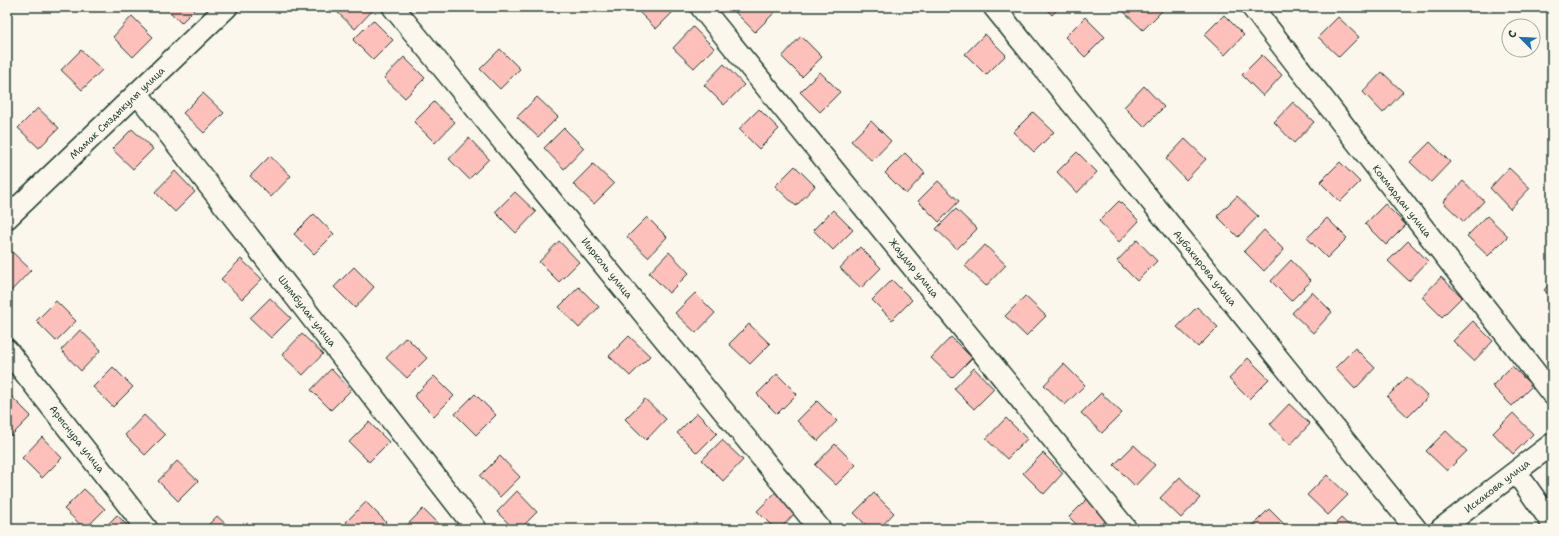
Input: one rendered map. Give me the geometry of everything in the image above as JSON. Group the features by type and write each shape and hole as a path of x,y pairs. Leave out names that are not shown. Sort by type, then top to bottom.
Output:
{"street":[{"name":"Мамак Сыздыкулы улица","path":"7,218 226,7"},
{"name":"Иирколь улица","path":"393,7 820,529"},
{"name":"Жаудир улица","path":"701,7 1126,529"},
{"name":"Аубакирова улица","path":"994,7 1416,529"},
{"name":"Кокмардан улица","path":"1252,7 1552,394"},
{"name":"Шымбулак улица","path":"138,93 476,529"},
{"name":"Арыснура улица","path":"7,350 147,529"},
{"name":"Искакова улица","path":"1441,529 1552,444"},
{"path":"1516,472 1552,523"}],"building":[{"path":"165,7 197,7 181,23"},
{"path":"336,7 372,7 374,9 355,29 334,9"},
{"path":"637,7 675,7 676,9 656,29 636,9"},
{"path":"740,7 770,7 775,12 755,32 735,12"},
{"path":"1044,7 1060,7 1052,15"},
{"path":"1125,7 1159,7 1163,10 1143,30 1122,10"},
{"path":"1224,15 1244,35 1225,55 1204,35"},
{"path":"132,16 153,37 133,57 113,37"},
{"path":"1085,17 1105,37 1085,57 1065,37"},
{"path":"1338,17 1359,37 1339,57 1318,37"},
{"path":"373,20 393,40 373,60 353,40"},
{"path":"693,27 714,48 694,68 673,48"},
{"path":"985,34 1006,55 986,75 965,54"},
{"path":"801,36 822,57 802,77 782,57"},
{"path":"500,49 520,69 500,89 480,69"},
{"path":"81,50 102,70 82,90 61,70"},
{"path":"1262,55 1282,75 1263,96 1242,75"},
{"path":"404,57 425,78 405,98 384,78"},
{"path":"724,64 744,85 724,105 704,85"},
{"path":"820,72 840,92 820,112 800,92"},
{"path":"1382,72 1403,92 1383,113 1363,92"},
{"path":"1144,86 1164,107 1144,127 1124,107"},
{"path":"203,93 224,113 204,133 183,113"},
{"path":"537,97 558,117 538,137 517,117"},
{"path":"434,102 455,122 435,143 414,122"},
{"path":"1293,102 1314,122 1294,143 1274,122"},
{"path":"38,108 59,128 39,148 18,128"},
{"path":"759,109 779,129 759,149 739,129"},
{"path":"1033,112 1054,132 1034,152 1013,132"},
{"path":"871,121 891,141 872,161 851,141"},
{"path":"564,128 584,148 564,169 544,148"},
{"path":"132,129 153,149 133,169 112,149"},
{"path":"469,138 489,159 469,179 449,159"},
{"path":"1185,139 1206,159 1186,180 1166,159"},
{"path":"1430,142 1450,162 1431,182 1410,162"},
{"path":"1077,152 1097,172 1077,193 1057,172"},
{"path":"905,153 925,173 906,194 885,173"},
{"path":"270,156 291,176 271,197 250,176"},
{"path":"1340,162 1360,182 1340,202 1320,182"},
{"path":"593,164 614,184 594,204 573,184"},
{"path":"795,166 815,186 796,206 775,186"},
{"path":"1509,168 1530,188 1510,209 1490,188"},
{"path":"175,171 195,192 175,212 155,192"},
{"path":"938,181 959,201 939,222 918,201"},
{"path":"1463,181 1484,201 1464,222 1443,202"},
{"path":"515,192 536,212 516,233 495,212"},
{"path":"1237,196 1258,216 1238,237 1217,216"},
{"path":"1119,201 1139,221 1119,242 1099,221"},
{"path":"1385,204 1406,225 1386,245 1365,224"},
{"path":"956,209 977,229 957,249 936,229"},
{"path":"833,210 853,230 833,250 813,230"},
{"path":"314,214 334,234 314,254 294,234"},
{"path":"1487,216 1508,236 1488,256 1467,236"},
{"path":"647,217 667,237 648,257 627,237"},
{"path":"1327,218 1347,238 1327,258 1307,238"},
{"path":"1264,230 1284,250 1264,271 1244,251"},
{"path":"1137,240 1157,261 1137,281 1117,261"},
{"path":"559,241 579,262 559,282 539,262"},
{"path":"1408,241 1428,261 1409,281 1388,261"},
{"path":"985,245 1006,265 986,286 965,266"},
{"path":"860,247 881,268 861,288 840,268"},
{"path":"10,250 31,270 11,291 7,287 7,254"},
{"path":"669,252 689,273 669,293 649,273"},
{"path":"241,259 262,279 242,299 221,279"},
{"path":"1291,260 1311,281 1291,301 1271,281"},
{"path":"354,267 374,287 355,308 334,287"},
{"path":"1441,277 1462,297 1442,317 1422,297"},
{"path":"892,280 912,300 892,320 872,300"},
{"path":"1552,281 1552,298 1544,290"},
{"path":"579,287 599,307 579,328 559,307"},
{"path":"1312,292 1332,312 1313,333 1292,313"},
{"path":"695,293 715,313 696,333 675,313"},
{"path":"1025,296 1046,316 1026,336 1005,316"},
{"path":"270,298 291,318 271,338 250,318"},
{"path":"56,301 76,321 56,341 36,321"},
{"path":"1197,307 1218,327 1198,347 1177,327"},
{"path":"1473,321 1493,341 1474,361 1453,341"},
{"path":"749,324 770,344 750,364 729,344"},
{"path":"80,330 101,350 81,371 61,350"},
{"path":"302,334 323,354 303,375 282,355"},
{"path":"629,336 650,356 630,376 609,356"},
{"path":"406,337 427,358 407,378 386,358"},
{"path":"951,337 972,358 952,378 931,358"},
{"path":"1355,348 1375,368 1355,389 1335,368"},
{"path":"1248,358 1269,379 1249,399 1229,379"},
{"path":"1064,364 1085,385 1065,405 1044,385"},
{"path":"1512,366 1532,386 1512,406 1492,386"},
{"path":"113,367 133,387 113,407 93,387"},
{"path":"974,368 994,389 974,409 954,389"},
{"path":"331,369 351,390 331,410 311,390"},
{"path":"777,374 797,394 777,414 757,394"},
{"path":"434,376 454,396 434,416 414,396"},
{"path":"1407,377 1428,397 1408,417 1387,397"},
{"path":"1101,393 1122,413 1102,433 1081,413"},
{"path":"475,394 496,415 476,435 455,414"},
{"path":"11,396 31,416 11,436 7,432 7,400"},
{"path":"645,399 666,419 646,440 625,419"},
{"path":"817,401 837,421 818,441 797,421"},
{"path":"1289,404 1310,424 1290,445 1270,424"},
{"path":"697,413 717,433 697,453 677,433"},
{"path":"1513,413 1533,434 1513,454 1493,433"},
{"path":"144,415 165,435 145,455 125,435"},
{"path":"1006,418 1027,439 1007,459 986,439"},
{"path":"369,422 389,442 369,462 349,442"},
{"path":"1446,431 1467,451 1447,471 1426,451"},
{"path":"42,437 62,458 42,478 22,458"},
{"path":"722,440 743,460 723,481 702,460"},
{"path":"835,444 856,465 836,485 815,465"},
{"path":"1134,445 1155,465 1135,486 1114,465"},
{"path":"1043,453 1063,473 1044,494 1023,473"},
{"path":"500,456 520,477 500,497 480,476"},
{"path":"177,461 198,481 178,501 158,481"},
{"path":"1327,475 1348,495 1328,515 1307,495"},
{"path":"1180,477 1200,498 1181,518 1160,498"},
{"path":"84,489 105,509 85,529 64,509"},
{"path":"517,491 537,512 520,529 514,529 497,512"},
{"path":"777,491 797,511 780,529 775,529 757,511"},
{"path":"874,493 894,513 879,529 870,529 854,513"},
{"path":"1089,497 1109,517 1098,529 1081,529 1069,517"},
{"path":"366,502 386,522 379,529 353,529 346,522"},
{"path":"423,509 443,529 403,529"},
{"path":"1269,509 1289,529 1249,529"},
{"path":"117,515 131,529 103,529"},
{"path":"217,516 231,529 204,529"},
{"path":"1341,518 1353,529 1330,529"}]}
